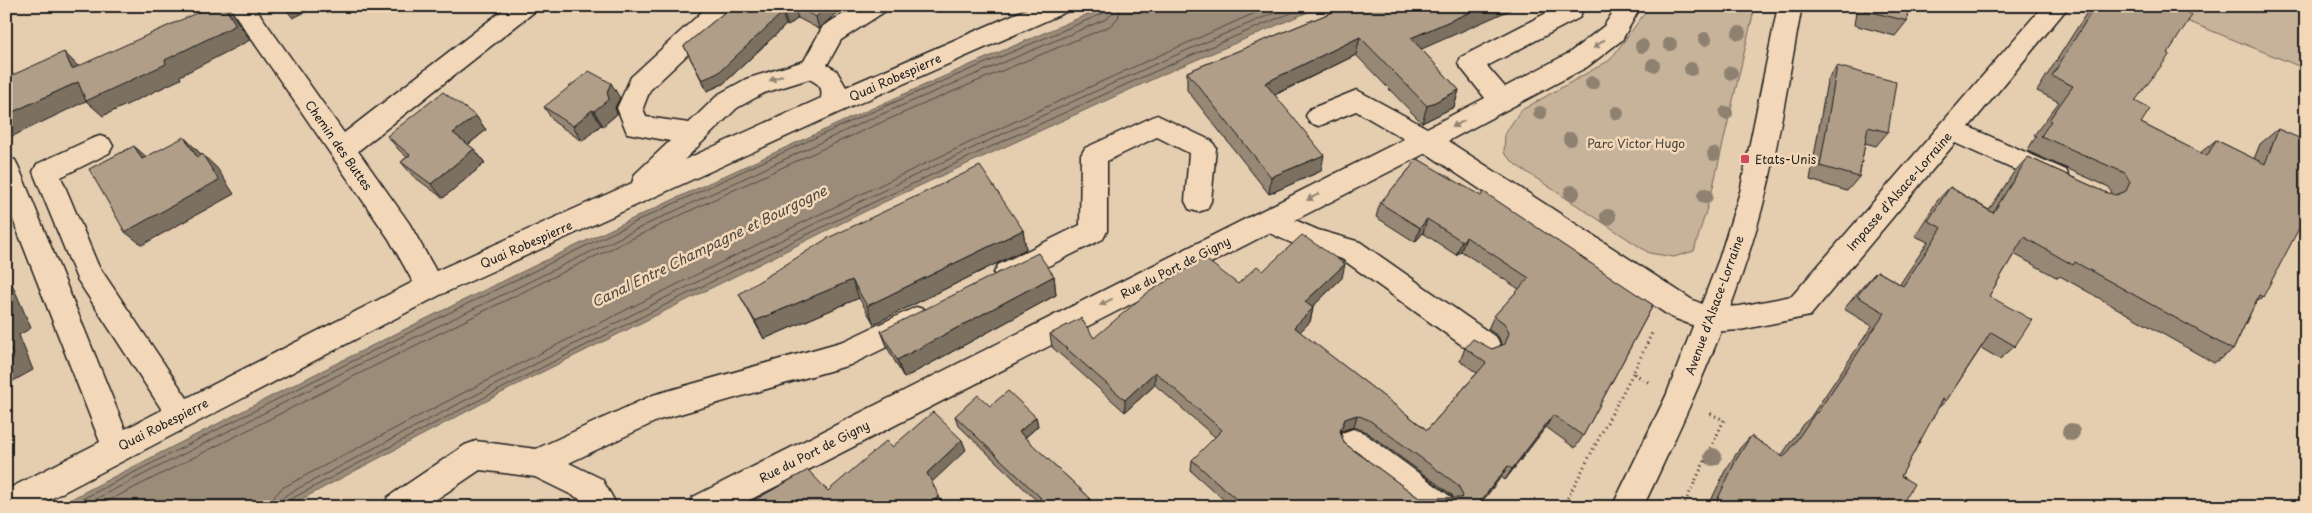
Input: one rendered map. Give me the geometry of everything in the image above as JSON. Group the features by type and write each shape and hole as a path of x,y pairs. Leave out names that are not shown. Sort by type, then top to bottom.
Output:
{"street":[{"name":"Chemin des Buttes","path":"241,6 400,232 430,287"},
{"path":"342,149 525,6"},
{"path":"694,134 636,126 630,108 640,84 715,14 717,6"},
{"path":"812,69 832,33 875,6"},
{"name":"Quai Robespierre","path":"6,506 430,287 834,104 1012,17 1057,6"},
{"name":"Rue du Port de Gigny","path":"704,507 1503,101 1578,60 1613,33 1629,6"},
{"name":"Avenue d'Alsace-Lorraine","path":"1627,507 1679,399 1734,259 1752,192 1790,6"},
{"name":"Impasse d'Alsace-Lorraine","path":"1710,320 1740,318 1800,307 2057,6"},
{"path":"1503,101 1470,64 1570,12"},
{"path":"629,197 728,101 782,76 812,69 827,77 835,90 834,104"},
{"path":"1319,116 1357,100 1427,140 1681,308 1710,320"},
{"path":"989,283 1093,231 1094,155 1157,125 1203,148 1198,201"},
{"path":"1951,130 2082,189"},
{"path":"100,146 46,172 87,271 182,415"},
{"path":"6,168 116,448"},
{"path":"1268,220 1313,240 1350,250 1486,347"},
{"path":"538,463 653,408 850,352 937,309"},
{"path":"1353,443 1440,507"},
{"path":"399,507 476,455 538,463 589,501"}],"path":[{"path":"1563,507 1633,373"}],"green space":[{"name":"Parc Victor Hugo","path":"1650,6 1755,6 1712,191 1694,251 1674,257 1649,253 1516,165 1504,153 1505,134 1520,111 1610,60"},
{"path":"2150,6 2283,6 2306,15 2306,69"}],"water":[{"name":"Canal Entre Champagne et Bourgogne","path":"1107,6 1322,6 1175,69 882,203 526,380 287,507 56,507 368,348 577,245 894,99"}],"building":[{"path":"212,6 224,6 236,25 165,60 166,64 86,101 78,82 6,115 6,78 64,52 72,69"},
{"path":"732,6 794,6 784,14 782,13 718,73 702,80 684,46"},
{"path":"795,6 827,6 816,17"},
{"path":"1347,6 1484,6 1411,38 1459,90 1427,106 1360,37 1265,83 1324,155 1271,177 1187,72"},
{"path":"1865,6 1908,6 1907,21 1864,10"},
{"path":"2095,6 2172,6 2192,15 2168,53 2170,54 2135,101 2150,109 2141,123 2207,156 2216,140 2265,164 2278,129 2306,141 2306,215 2263,297 2259,295 2233,350 2075,262 2073,265 2024,237 1989,296 2032,320 2015,346 1991,332 1946,401 1943,399 1901,476 1914,484 1905,499 1912,503 1910,507 1714,507 1736,460 1751,436 1783,457 1787,454 1885,313 1857,296 1877,271 1903,286 1942,228 1928,221 1950,187 1993,213 2028,157 2105,192 2116,195 2126,191 2130,182 2125,173 2041,136 2051,121 2049,120 2073,86 2052,76"},
{"path":"1837,66 1896,82 1888,132 1868,127 1859,177 1820,166"},
{"path":"589,71 611,83 607,92 609,99 594,111 592,110 573,126 544,107"},
{"path":"443,92 476,116 453,133 474,149 431,184 401,162 410,155 387,136"},
{"path":"184,137 197,157 202,154 219,180 125,232 89,169 134,146 142,159"},
{"path":"1418,159 1481,196 1484,192 1653,305 1583,436 1553,415 1512,469 1508,466 1476,507 1245,507 1192,460 1222,430 1155,372 1125,400 1050,334 1081,318 1094,338 1147,293 1204,258 1238,284 1257,266 1263,271 1302,235 1345,264 1305,302 1313,308 1294,327 1427,430 1486,363 1465,348 1473,339 1492,349 1505,344 1509,333 1504,323 1494,316 1529,278 1466,237 1462,241 1427,219 1420,228 1380,203","holes":["1357,415 1369,420 1458,485 1463,496 1461,498 1419,498 1344,443 1340,431 1345,419"]},
{"path":"980,166 1023,230 867,306 852,280 755,321 739,294 828,238"},
{"path":"1038,253 1054,276 897,360 881,331"},
{"path":"6,302 12,315 6,318"},
{"path":"6,340 14,358 6,362"},
{"path":"1008,391 1036,417 1019,432 1090,498 1081,507 1044,507 1038,501 1041,498 955,416 978,395 990,406"},
{"path":"933,412 962,440 927,473 939,496 927,507 742,507 808,470 828,491 886,441 892,447"}],"place":[{"name":"Etats-Unis","path":"1745,159"}]}
